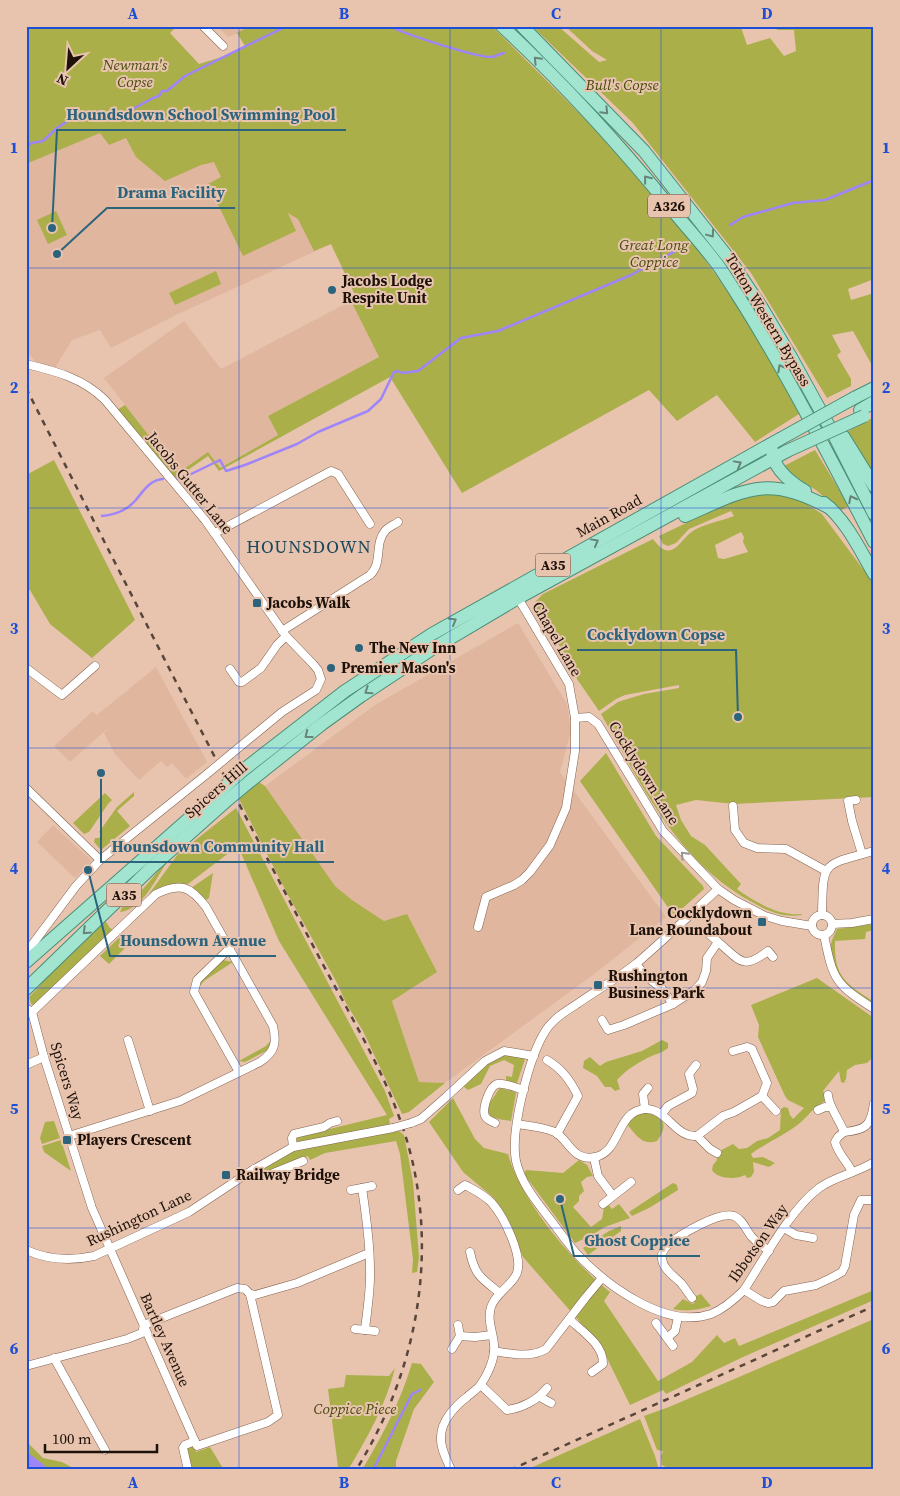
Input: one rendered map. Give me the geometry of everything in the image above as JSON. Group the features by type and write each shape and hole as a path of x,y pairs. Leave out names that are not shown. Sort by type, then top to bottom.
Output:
{"main road":[{"name":"Totton Western Bypass","path":"502,26 628,155 719,267 776,360 874,542"},
{"name":"Totton Western Bypass","path":"522,26 644,150 688,204 746,283 791,357 874,514"},
{"path":"791,357 874,486"},
{"name":"Main Road","path":"339,695 384,664 449,624 777,442 863,409 874,388"},
{"name":"Main Road","path":"347,706 432,649 518,598 652,526 874,402"},
{"path":"777,442 772,449 773,458 786,477 830,508 848,532 874,574"},
{"path":"652,526 663,525 740,492 767,487 795,492 830,508"},
{"name":"Spicers Hill","path":"26,962 221,798 339,695"},
{"name":"Spicers Hill","path":"245,777 347,706"},
{"name":"Spicers Hill","path":"26,989 221,798"}],"street":[{"path":"203,26 222,46"},
{"name":"Jacobs Gutter Lane","path":"26,364 76,379 100,395 215,533 284,633 318,670 321,679"},
{"path":"215,533 331,471 338,474 370,524"},
{"path":"230,669 239,682 242,682 261,668 284,633 373,572 378,563 379,545 382,535 387,529 398,522"},
{"name":"Chapel Lane","path":"478,926 486,897 522,880 546,852 568,800 575,751 575,718 571,695 564,674 518,598"},
{"path":"26,668 62,695 95,666"},
{"name":"Spicers Hill","path":"26,953 76,886 100,860 282,712 316,690 321,679"},
{"name":"Cocklydown Lane","path":"575,718 589,717 598,724 663,831 718,890 765,916 812,926"},
{"path":"26,788 100,860"},
{"path":"856,800 848,801 862,854"},
{"path":"733,806 735,830 744,843 758,848 786,849 826,871"},
{"path":"822,915 822,883 826,871 835,862 874,851"},
{"path":"29,1010 156,894 168,888 179,887 196,894 206,907 274,1026 276,1037 274,1046 269,1056 260,1062 180,1102 70,1136"},
{"name":"Ibbotson Way","path":"718,890 636,964 551,1023 534,1056 524,1090 515,1151 519,1173 540,1206 575,1252 602,1278 637,1301 660,1311 678,1317 693,1317 710,1314 725,1307 744,1290 784,1228 800,1206 818,1188 874,1162"},
{"path":"822,915 830,919 832,924 829,932 824,935 816,933 812,926 814,918 822,915"},
{"path":"832,924 852,924 874,919"},
{"path":"708,934 745,962 756,961 768,951 773,957"},
{"path":"824,935 830,963 837,980 849,992 874,1009"},
{"path":"602,1020 608,1030 624,1026 688,996 702,982 706,971 707,958 718,942"},
{"path":"230,948 197,980 194,992 240,1072"},
{"path":"636,964 673,1004"},
{"name":"Spicers Way","path":"29,1010 92,1208 110,1250"},
{"path":"128,1040 150,1111"},
{"path":"697,1136 723,1116 762,1096 767,1083 752,1049 747,1047 733,1051"},
{"name":"Rushington Lane","path":"26,1250 40,1256 68,1259 84,1258 110,1250 189,1212 254,1169 293,1147 411,1123 420,1119 485,1061 504,1051 534,1056"},
{"path":"26,1065 44,1056"},
{"path":"547,1060 560,1068 568,1077 578,1096 558,1134"},
{"path":"662,1114 668,1106 692,1093 693,1089 685,1075 696,1065"},
{"path":"495,1123 486,1118 484,1113 489,1092 496,1084 524,1090"},
{"path":"645,1109 643,1094 648,1088"},
{"path":"828,1095 828,1101 844,1132"},
{"path":"762,1096 776,1111"},
{"path":"852,1172 848,1162 840,1154 835,1142 844,1132 861,1130 869,1123 874,1104"},
{"path":"818,1110 825,1106 831,1107"},
{"path":"518,1124 548,1129 558,1134 573,1152 594,1158 608,1149 630,1114 645,1109 662,1114 677,1129 687,1135 697,1136 717,1153"},
{"name":"Rushington Lane","path":"293,1147 292,1138 294,1134 337,1122"},
{"path":"594,1158 600,1180 613,1196"},
{"path":"254,1169 266,1176 303,1161"},
{"path":"603,1204 631,1182"},
{"path":"451,1470 442,1447 441,1434 449,1415 481,1385 488,1371 494,1351 488,1316 491,1305 516,1276 520,1266 512,1239 491,1202 478,1191 465,1185 458,1190"},
{"path":"351,1190 372,1186"},
{"path":"362,1188 368,1226 370,1270 365,1330"},
{"path":"744,1290 768,1303 773,1302 784,1291 816,1285 842,1272 845,1266 854,1215 859,1199 873,1200"},
{"path":"692,1298 667,1270 662,1260 662,1253 667,1245 695,1228 724,1214 741,1220 759,1244 769,1251"},
{"path":"784,1228 796,1235 813,1238"},
{"name":"Bartley Avenue","path":"110,1250 196,1443"},
{"path":"470,1252 473,1268 483,1280 500,1293"},
{"path":"26,1366 127,1339 142,1333 144,1325 237,1288 247,1289 255,1295 297,1283 369,1253"},
{"path":"494,1351 538,1354 552,1343 602,1278"},
{"path":"188,1470 183,1448 185,1445 281,1417 247,1289"},
{"path":"667,1338 675,1331 678,1317"},
{"path":"569,1319 596,1344 603,1358 603,1364 592,1372"},
{"path":"656,1324 673,1346"},
{"path":"452,1349 460,1336 458,1325"},
{"path":"355,1329 375,1332"},
{"path":"460,1336 492,1335"},
{"path":"54,1358 105,1450"},
{"path":"481,1385 507,1410 514,1409 540,1397 547,1388"},
{"path":"540,1397 551,1403"},
{"path":"441,1434 450,1438"}],"shaded area":[{"path":"217,26 250,26 228,37"},
{"path":"369,33 382,354 331,244 176,315 111,348 100,330 72,340 55,368 35,361 26,351 26,164 100,133 109,145"},
{"path":"351,301 379,357 268,416 278,435 219,468 207,453 178,473 104,378 184,321 221,369"},
{"name":"Rushington Business Park","path":"518,623 567,704 571,731 560,772 666,917 593,975 445,1083 419,1082 392,1001 437,972 407,915 384,921 352,900 335,886 265,786 375,705"},
{"path":"156,667 207,762 186,779 172,763 167,767 161,761 139,780 115,754 104,733 108,728 70,762 54,746 93,711 104,723 97,715"},
{"path":"53,825 92,861 75,878 37,842"}],"green space":[{"path":"26,26 177,26 170,33 199,64 222,57 245,46 237,33 250,26 492,26 609,144 675,220 742,314 799,414 755,442 717,395 677,421 649,390 462,493 390,377 219,471 208,456 175,479 117,410 125,405 178,473 208,452 220,468 278,435 268,416 379,357 351,301 357,299 331,244 314,251 298,219 288,213 296,231 243,256 208,184 221,177 214,162 201,165 165,181 136,157 126,138 109,145 100,133 26,164"},
{"name":"Bull's Copse","path":"532,26 558,26 599,62 607,60 592,51 565,26 744,26 741,27 747,45 770,38 784,56 796,51 794,30 777,30 775,26 874,26 874,261 872,262 874,279 848,289 851,300 874,293 874,369 853,331 832,335 841,352 837,355 851,379 851,386 827,398 751,273 633,123"},
{"path":"56,211 67,235 48,244 37,220"},
{"path":"216,271 221,284 175,305 169,293"},
{"path":"874,417 874,480 845,433"},
{"path":"815,450 849,506 840,511 816,490 792,476 784,466"},
{"path":"54,460 135,620 92,658 50,624 30,590 26,591 26,475"},
{"path":"769,494 799,499 822,514 874,584 874,797 734,804 696,800 676,805 681,820 691,836 705,845 741,884 737,889 767,907 784,913 802,914 795,916 782,915 752,902 726,885 703,866 682,844 664,820 631,768 601,714 618,702 644,694 679,688 679,685 625,695 599,711 577,679 574,669 538,612 535,602 543,594 653,539 665,550 675,548 693,531 707,524 734,516 731,511 689,529 676,543 668,546 663,544 659,536 748,495","holes":["741,532 744,537 743,542 748,552 724,559 718,558 715,545"]},
{"path":"606,753 656,836 703,886 704,889 674,916 580,781"},
{"path":"259,782 265,786 335,886 352,900 384,921 407,914 437,972 392,1001 419,1082 445,1083 409,1112 402,1114 363,1031 288,895 239,799"},
{"path":"134,792 134,796 117,811 130,826 101,850 94,842 95,838 99,838 102,834 99,832 117,807"},
{"path":"105,793 112,800 89,832 84,834 73,823"},
{"path":"236,808 385,1091 394,1116 389,1119 390,1124 384,1127 298,1143 296,1139 301,1136 387,1115 279,941 238,846 188,884 163,886 149,894 178,854"},
{"path":"167,862 142,900 128,910 120,912 126,902 142,890"},
{"path":"213,873 209,898 206,900 191,888"},
{"path":"104,919 113,930 34,1005 31,1004 29,997 39,987 44,978"},
{"path":"874,924 874,930 866,932 865,939 835,941 835,953 840,972 844,978 856,990 874,1002 874,1005 857,994 837,972 833,964 831,944 837,929"},
{"path":"123,934 131,942 109,964 100,956"},
{"path":"223,960 233,962 204,981 200,986 198,994 199,983 209,971"},
{"path":"817,978 874,1018 874,1056 867,1063 855,1065 847,1070 844,1083 841,1082 839,1071 823,1091 826,1096 825,1101 795,1127 751,1154 753,1158 763,1157 775,1163 769,1167 753,1162 754,1172 751,1177 747,1178 745,1175 732,1178 722,1177 714,1173 712,1170 717,1160 716,1153 733,1144 739,1149 747,1148 757,1141 768,1138 780,1130 781,1109 784,1107 788,1108 793,1119 804,1108 788,1100 785,1096 758,1037 759,1025 751,1005"},
{"path":"271,1040 268,1050 245,1062 239,1061 266,1046"},
{"path":"662,1040 668,1043 668,1048 625,1072 617,1080 620,1089 615,1091 611,1087 605,1087 597,1076 583,1068 584,1061 590,1057 600,1066 606,1062 642,1051"},
{"path":"500,1056 514,1056 525,1059 517,1083 506,1081 506,1076 512,1077 514,1065 504,1060 490,1066 481,1084 468,1090 464,1087 479,1069"},
{"path":"500,1088 516,1093 511,1121 495,1118 489,1113 489,1104"},
{"path":"453,1098 475,1139 484,1148 508,1154 514,1172 524,1190 550,1229 580,1265 610,1292 604,1301 658,1381 692,1362 717,1335 724,1343 735,1338 739,1346 874,1290 874,1300 743,1357 666,1394 663,1390 630,1405 601,1346 523,1257 506,1217 494,1198 463,1172 429,1122"},
{"path":"644,1112 660,1118 664,1125 657,1141 643,1141 636,1136 627,1124 634,1116"},
{"path":"54,1121 60,1138 42,1144 40,1138 45,1122"},
{"path":"399,1131 404,1135 413,1182 419,1257 417,1272 412,1273 413,1259 400,1154 396,1141 325,1153 310,1160 308,1156 266,1172 261,1170 261,1167 294,1151"},
{"path":"61,1140 71,1171 44,1152 42,1146"},
{"path":"579,1160 587,1165 593,1176 587,1177 581,1182 584,1191 579,1196 579,1201 573,1207 591,1227 602,1219 604,1207 608,1204 612,1209 619,1204 630,1218 605,1227 575,1243 524,1174 526,1170 563,1173"},
{"path":"673,1183 677,1185 678,1190 632,1216 629,1212"},
{"path":"621,1226 621,1231 588,1255 583,1248 609,1231"},
{"path":"701,1294 711,1306 692,1310 673,1309 683,1299 693,1304 696,1296"},
{"path":"874,1319 874,1470 671,1470 662,1465 661,1456 663,1451 657,1450 644,1416"},
{"path":"412,1363 421,1364 434,1382 414,1409 396,1461 396,1470 362,1470 390,1418"},
{"name":"Coppice Piece","path":"395,1368 387,1395 362,1446 348,1470 337,1470 328,1389 344,1387 346,1375 389,1376"},
{"path":"640,1419 659,1470 526,1470"},
{"path":"26,1441 43,1458 62,1462 77,1470 26,1470"},
{"path":"189,1446 193,1447 196,1452 210,1447 224,1470 190,1470 186,1448"}],"waterway":[{"path":"26,147 32,143 43,141 57,128 74,117 101,111 110,119 120,116 159,96 162,91 167,91 185,76 287,26"},
{"path":"390,26 425,40 472,54 492,57 504,53"},
{"path":"730,225 743,217 793,203 825,200 874,180"},
{"path":"177,479 220,460 226,471 297,444 318,432 368,411 381,399 394,372 418,371 461,338 498,331 631,275 681,248"},
{"path":"102,516 124,510 150,484 163,479"},
{"path":"373,1470 412,1394 420,1390"},
{"path":"26,1460 39,1470"}],"railway":[{"path":"26,388 245,816 363,1038 386,1085 405,1134 417,1185 421,1222 422,1259 419,1296 403,1369 390,1404 356,1470"},
{"path":"510,1470 874,1306"}],"place":[{"name":"Houndsdown School Swimming Pool","path":"52,228"},
{"name":"Drama Facility","path":"57,254"},
{"name":"Jacobs Lodge Respite Unit","path":"332,290"},
{"name":"Jacobs Walk","path":"257,603"},
{"name":"The New Inn","path":"359,648"},
{"name":"Premier Mason's","path":"331,668"},
{"name":"Cocklydown Copse","path":"738,717"},
{"name":"Hounsdown Community Hall","path":"101,773"},
{"name":"Hounsdown Avenue","path":"88,870"},
{"name":"Cocklydown Lane Roundabout","path":"762,922"},
{"name":"Rushington Business Park","path":"598,985"},
{"name":"Players Crescent","path":"67,1140"},
{"name":"Railway Bridge","path":"226,1175"},
{"name":"Ghost Coppice","path":"560,1199"}],"district":[{"name":"HOUNSDOWN","path":"309,547"}],"park label":[{"name":"Newman's Copse","path":"135,74"},
{"name":"Great Long Coppice","path":"654,254"}]}
